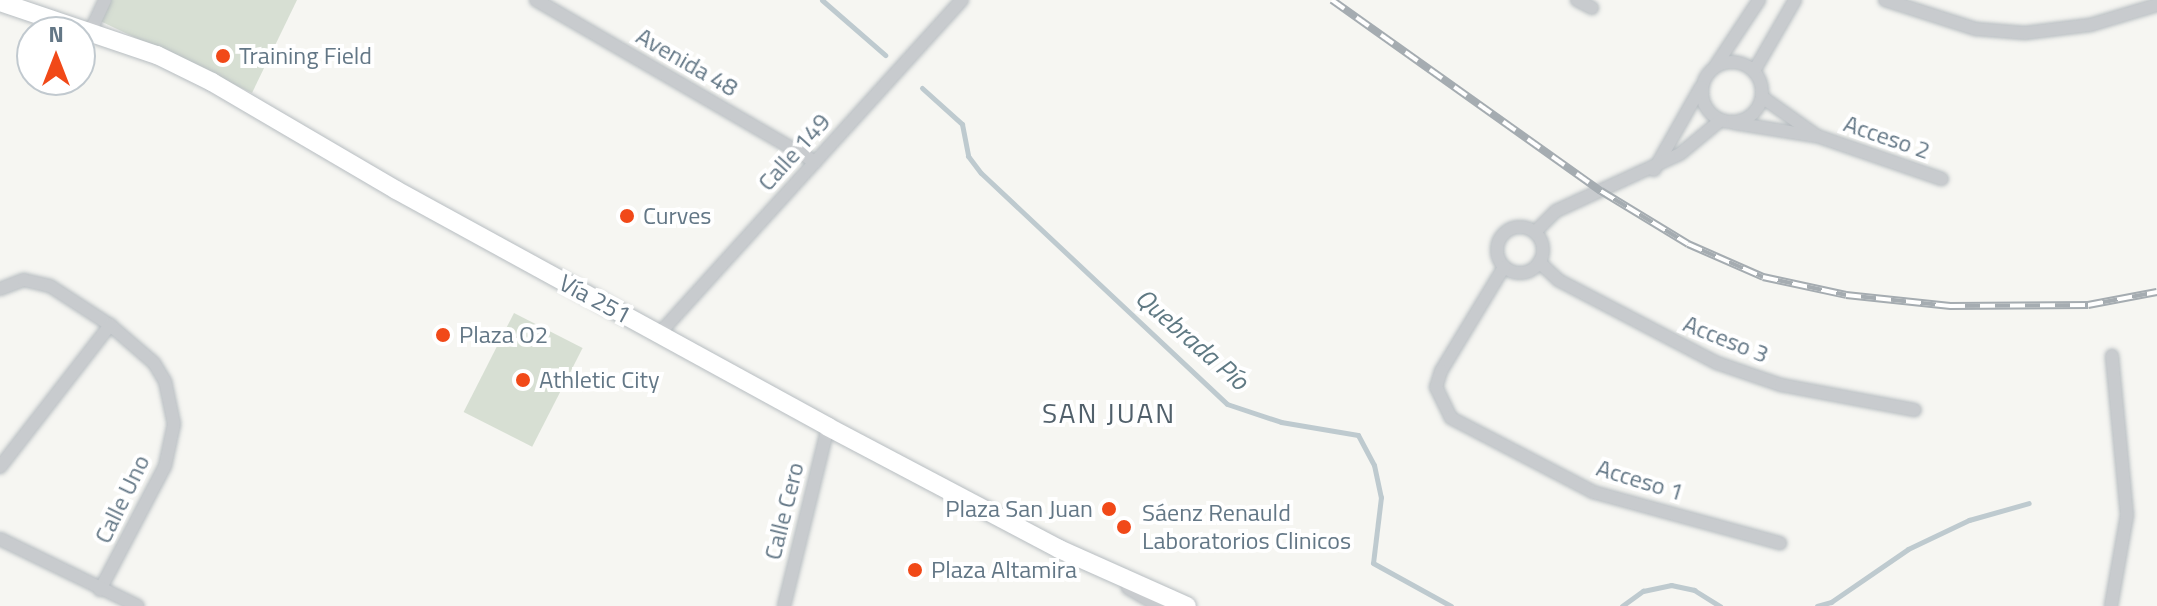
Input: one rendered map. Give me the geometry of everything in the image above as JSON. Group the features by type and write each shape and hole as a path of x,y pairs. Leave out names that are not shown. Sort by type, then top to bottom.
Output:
{"main road":[{"name":"Vía 251","path":"0,2 46,16"},
{"name":"Vía 251","path":"96,32 212,82 828,427 1059,549 1187,606"}],"street":[{"path":"96,19 105,0"},
{"name":"Avenida 48","path":"536,0 815,162"},
{"name":"Calle 149","path":"659,334 962,0"},
{"path":"1577,0 1592,8"},
{"path":"1654,170 1701,87 1759,0"},
{"path":"1535,232 1556,211 1654,170 1727,121 1746,119 1762,97 1754,71 1795,0"},
{"path":"1885,0 1976,29 2025,33 2090,25 2157,5"},
{"path":"1716,65 1730,61 1754,71"},
{"path":"1701,87 1702,101 1727,121"},
{"name":"Acceso 2","path":"1762,97 1817,136"},
{"name":"Acceso 2","path":"1727,121 1773,133 1817,136 1942,179"},
{"path":"1515,227 1535,232 1543,252 1539,262 1523,273 1504,267 1498,259 1499,239 1515,227"},
{"name":"Acceso 3","path":"1539,262 1558,280 1717,363 1781,385 1915,410"},
{"name":"Acceso 1","path":"1504,267 1441,371 1436,387 1451,418 1593,492 1780,543"},
{"path":"0,289 24,280 50,286 110,325 0,467"},
{"name":"Calle Uno","path":"100,590 157,487 174,424 165,381 154,363 110,325"},
{"path":"2111,606 2127,515 2112,356"},
{"name":"Calle Cero","path":"784,606 828,427"},
{"path":"0,539 138,606"},
{"path":"1059,549 1159,606"}],"shaded area":[{"name":"Training Field","path":"106,0 297,0 252,93 98,20"},
{"name":"Athletic City","path":"514,313 583,348 532,447 464,412"}],"waterway":[{"name":"Quebrada Pío","path":"822,0 885,55"},
{"name":"Quebrada Pío","path":"922,88 962,124 968,156 981,173 1227,404 1281,422 1358,435 1374,465 1381,497 1373,563 1451,606"},
{"name":"Quebrada Pío","path":"1817,606 1831,602 1908,549 1969,520 2029,503"},
{"name":"Quebrada Pío","path":"1622,606 1643,591 1671,585 1694,590 1720,606"}],"railway":[{"path":"1332,0 1601,191 1688,244 1763,277 1846,295 1950,306 2088,305 2157,292"}],"place":[{"name":"Training Field","path":"223,56"},
{"name":"Curves","path":"627,216"},
{"name":"Plaza O2","path":"443,335"},
{"name":"Athletic City","path":"523,380"},
{"name":"Plaza San Juan","path":"1109,509"},
{"name":"Sáenz Renauld Laboratorios Clinicos","path":"1124,527"},
{"name":"Plaza Altamira","path":"915,570"}],"district":[{"name":"SAN JUAN","path":"1109,413"}]}
